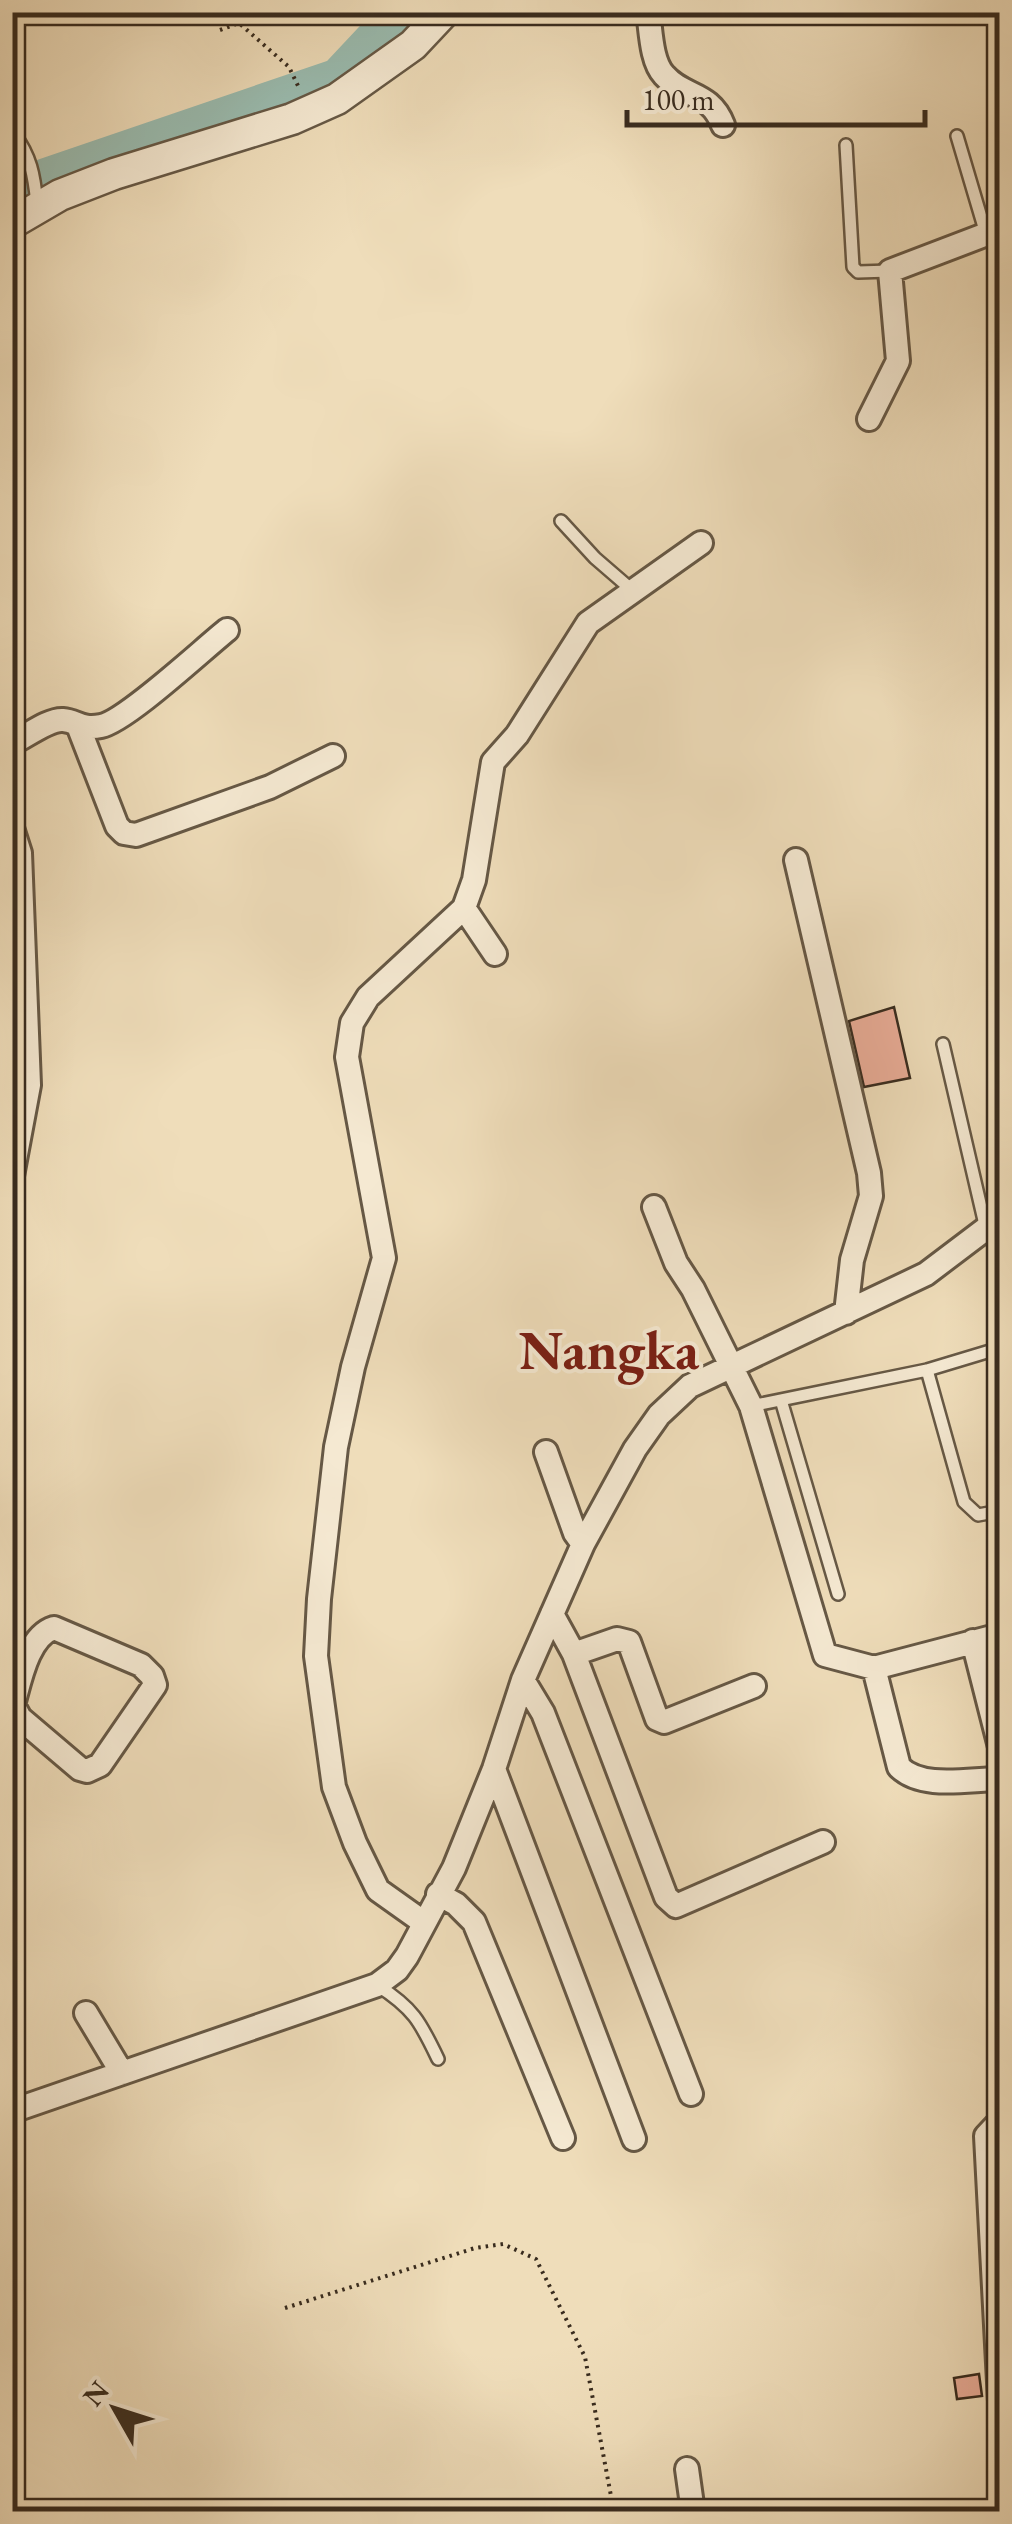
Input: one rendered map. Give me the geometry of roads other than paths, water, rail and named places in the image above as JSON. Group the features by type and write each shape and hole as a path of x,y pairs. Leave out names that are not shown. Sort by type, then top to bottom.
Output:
{"street":[{"path":"29,211 114,174 292,120 337,99 413,44 444,12"},
{"path":"648,12 656,56 665,77 711,103 722,125"},
{"path":"869,419 898,361 890,271 993,231"},
{"path":"422,1922 378,1890 354,1843 334,1787 316,1656 336,1447 353,1367 384,1258 347,1057 352,1023 368,997 464,908 474,880 493,762 517,734 588,623 701,543"},
{"path":"12,743 56,721 65,720 79,728 104,726 226,630"},
{"path":"79,728 117,826 124,833 136,834 270,787 333,756"},
{"path":"12,828 20,852 18,909 30,1086 12,1176"},
{"path":"796,860 869,1173 870,1196 852,1260 846,1313"},
{"path":"464,908 495,954"},
{"path":"654,1207 676,1263 694,1289 751,1406 825,1655 874,1668 1000,1635"},
{"path":"12,2111 377,1985 396,1970 454,1868 494,1769 523,1680 584,1544 635,1450 659,1415 690,1386 926,1274 993,1223"},
{"path":"546,1452 575,1533 584,1544"},
{"path":"552,1614 574,1654 666,1896 676,1906 823,1842"},
{"path":"54,1628 141,1666 155,1685 100,1766 87,1771 80,1770 15,1712 17,1670 39,1636 54,1628"},
{"path":"574,1654 618,1639 629,1642 657,1718 664,1722 754,1686"},
{"path":"973,1642 1000,1747"},
{"path":"874,1668 899,1767 923,1780 1000,1779"},
{"path":"523,1680 543,1713 691,2094"},
{"path":"494,1769 634,2139"},
{"path":"438,1894 456,1904 474,1922 563,2138"},
{"path":"86,2013 122,2073"},
{"path":"1000,2121 986,2136 1000,2401"},
{"path":"688,2469 693,2512"}],"lane":[{"path":"13,132 30,155 35,174 29,211"},
{"path":"957,136 993,231"},
{"path":"846,145 853,267 858,272 890,271"},
{"path":"561,521 632,590"},
{"path":"943,1044 993,1223"},
{"path":"751,1406 928,1370 1000,1348"},
{"path":"928,1370 964,1502 978,1515 1000,1511"},
{"path":"781,1400 838,1594"},
{"path":"377,1985 405,2002 423,2027 438,2060"}],"waterway":[{"path":"12,198 36,186 44,176 337,76 397,12"}],"district":[{"name":"Nangka","path":"609,1350"}]}
